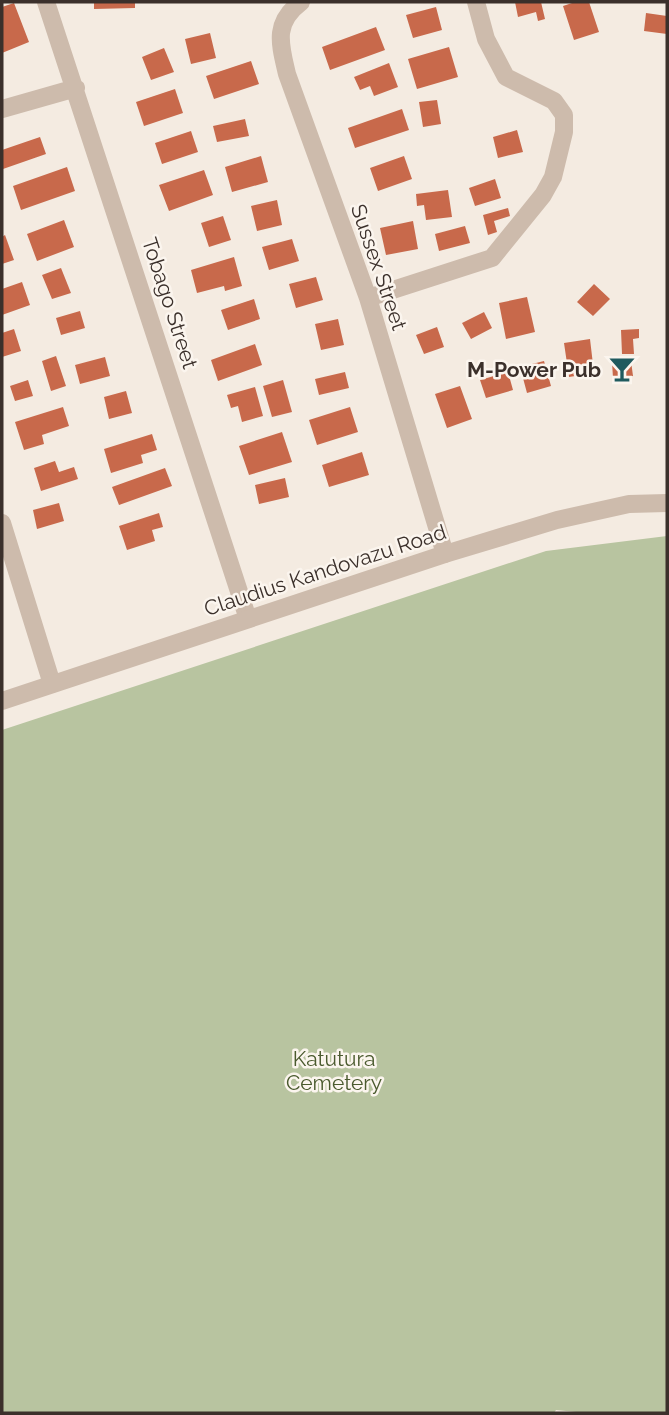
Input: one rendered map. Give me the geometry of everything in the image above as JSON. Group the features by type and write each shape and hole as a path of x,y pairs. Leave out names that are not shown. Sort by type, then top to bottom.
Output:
{"street":[{"name":"Tobago Street","path":"46,2 248,620"},
{"name":"Sussex Street","path":"301,2 289,11 279,39 287,75 368,298 445,554"},
{"path":"368,298 492,258 544,195 553,177 564,132 564,115 554,101 506,77 486,38 476,2"},
{"path":"2,109 76,88"},
{"name":"Claudius Kandovazu Road","path":"2,701 445,554 569,517 629,504 667,503"},
{"path":"2,523 52,684"}],"green space":[{"name":"Katutura Cemetery","path":"667,536 667,1413 586,1413 556,1410 554,1413 2,1413 2,730 546,551"}],"building":[{"path":"94,2 135,2 135,8 94,9"},
{"path":"515,2 541,2 545,19 538,21 536,12 518,17"},
{"path":"575,2 589,2 599,32 574,40 563,6"},
{"path":"14,3 29,42 2,53 2,7"},
{"path":"436,7 442,30 413,38 406,15"},
{"path":"646,13 667,16 667,34 644,31"},
{"path":"376,27 385,50 330,70 322,47"},
{"path":"210,33 216,58 191,64 185,39"},
{"path":"449,47 458,77 417,89 408,59"},
{"path":"164,48 174,72 151,80 142,57"},
{"path":"251,61 259,84 214,99 206,76"},
{"path":"389,63 398,87 374,96 370,86 360,90 354,77"},
{"path":"175,89 183,113 144,126 136,102"},
{"path":"437,100 441,124 423,127 419,102"},
{"path":"402,109 409,130 355,148 348,128"},
{"path":"245,119 249,136 217,142 213,126"},
{"path":"517,130 523,152 498,158 493,137"},
{"path":"191,131 198,152 162,164 155,143"},
{"path":"40,137 46,154 3,169 2,150"},
{"path":"261,156 268,182 232,192 225,167"},
{"path":"404,156 412,179 378,191 370,168"},
{"path":"67,167 75,191 21,210 13,186"},
{"path":"204,170 213,195 169,211 159,185"},
{"path":"495,179 501,198 475,206 469,188"},
{"path":"448,190 452,217 426,220 424,205 417,206 416,194"},
{"path":"277,200 282,225 257,231 251,206"},
{"path":"508,208 510,216 494,221 497,232 488,235 483,215"},
{"path":"223,216 231,240 209,247 201,223"},
{"path":"64,220 74,247 37,261 27,234"},
{"path":"413,221 418,249 386,255 380,228"},
{"path":"465,226 470,243 439,251 435,234"},
{"path":"5,235 14,260 2,264 2,237"},
{"path":"292,239 299,261 269,270 262,247"},
{"path":"234,257 242,286 225,291 224,286 197,293 191,270"},
{"path":"61,268 71,293 52,299 42,275"},
{"path":"316,277 323,300 296,308 289,284"},
{"path":"22,282 30,305 2,315 2,289"},
{"path":"594,284 610,299 593,316 577,302"},
{"path":"527,297 535,332 506,339 499,303"},
{"path":"254,299 260,319 228,330 221,310"},
{"path":"80,311 85,328 61,335 56,318"},
{"path":"484,312 492,328 471,339 462,323"},
{"path":"338,319 344,345 321,350 315,324"},
{"path":"437,327 444,347 424,354 416,335"},
{"path":"14,329 21,351 2,357 2,333"},
{"path":"639,329 639,338 633,339 634,354 622,354 621,330"},
{"path":"590,339 594,373 569,377 564,343"},
{"path":"255,344 262,365 218,381 211,360"},
{"path":"56,356 66,386 51,391 42,361"},
{"path":"105,357 110,376 80,384 75,365"},
{"path":"544,361 551,386 527,393 520,367"},
{"name":"M-Power Pub","path":"631,361 633,376 613,378 612,362"},
{"path":"345,372 349,388 319,395 315,379"},
{"path":"508,372 513,390 486,398 480,380"},
{"path":"28,380 33,396 15,401 10,386"},
{"path":"283,380 292,412 272,417 263,386"},
{"path":"460,386 472,419 447,428 435,394"},
{"path":"255,387 263,416 242,422 238,406 231,408 227,395"},
{"path":"126,391 132,413 109,419 104,397"},
{"path":"63,407 69,426 42,435 44,444 24,450 15,422"},
{"path":"350,407 358,432 317,445 309,420"},
{"path":"282,432 292,462 249,475 239,446"},
{"path":"152,434 157,450 141,455 143,463 111,473 104,449"},
{"path":"362,452 369,475 329,487 322,465"},
{"path":"55,461 59,472 74,467 78,479 41,491 34,468"},
{"path":"165,468 172,486 119,505 112,487"},
{"path":"285,478 289,497 259,504 255,485"},
{"path":"59,503 64,521 37,529 33,510"},
{"path":"159,513 163,527 152,530 155,541 127,550 119,526"}],"place":[{"name":"M-Power Pub","path":"622,369"}]}
